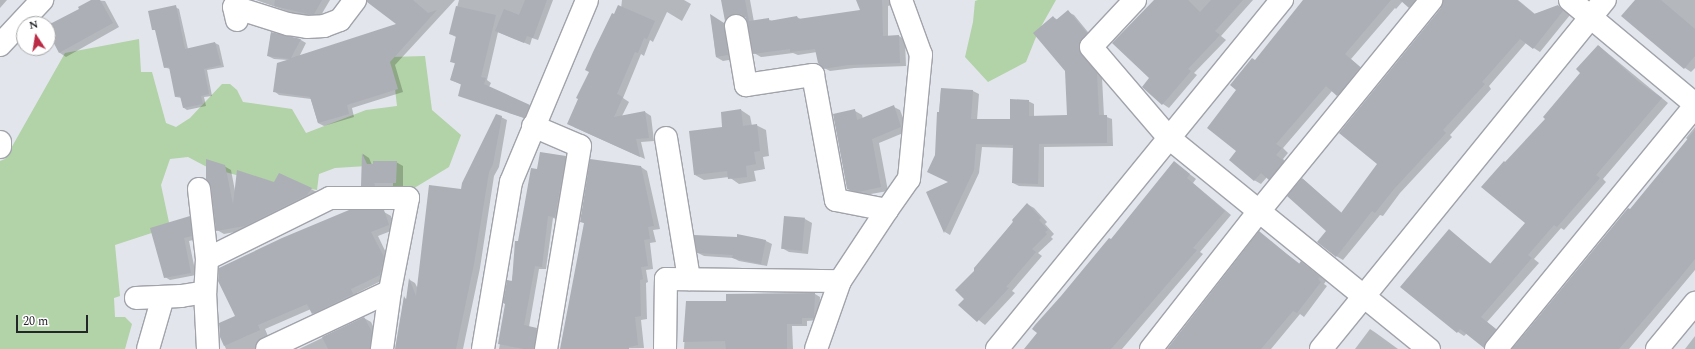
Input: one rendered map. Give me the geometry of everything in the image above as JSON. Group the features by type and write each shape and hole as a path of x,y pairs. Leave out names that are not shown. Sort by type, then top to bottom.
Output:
{"street":[{"path":"0,44 42,0"},
{"path":"232,9 288,24 307,27 324,26 340,20 355,0"},
{"path":"483,349 511,182 533,126 587,0"},
{"path":"816,349 840,280 909,179 921,55 901,0"},
{"path":"1135,0 1090,47 1169,138 1260,210 1429,349"},
{"path":"997,349 1282,0"},
{"path":"1151,349 1260,210 1431,0"},
{"path":"1496,349 1695,105 1570,0"},
{"path":"1321,349 1605,0"},
{"path":"736,26 746,85 813,75 836,200 887,210"},
{"path":"533,126 580,146 546,349"},
{"path":"666,138 689,279"},
{"path":"0,142 0,147"},
{"path":"199,189 208,259 205,292 208,349"},
{"path":"208,259 330,198 408,198 390,291 382,349"},
{"path":"665,349 666,279 840,280"},
{"path":"267,349 390,291"},
{"path":"136,298 181,296 205,292"},
{"path":"148,349 163,297"},
{"path":"1657,349 1695,303"}],"green space":[{"path":"1056,0 1038,32 1026,62 988,82 965,57 973,22 975,1"},
{"path":"139,39 141,72 152,72 166,123 176,127 190,118 222,84 230,84 237,90 243,102 292,109 306,133 366,110 397,106 394,80 384,62 391,57 425,56 432,110 461,135 449,167 406,193 393,192 393,173 367,166 335,168 319,174 317,190 247,178 207,167 188,157 170,159 161,185 170,227 115,245 120,296 114,298 115,317 125,317 132,324 125,349 0,349 0,161 5,159 65,53"}],"building":[{"path":"91,0 100,0 113,23 59,53 56,47 56,21 79,9 78,7"},
{"path":"275,0 322,0 314,14 308,14 274,6"},
{"path":"367,0 413,0 428,13 437,10 390,62 398,89 347,105 349,114 318,123 310,97 273,92 277,63 290,59 267,56 271,32 301,39 291,58 396,24 367,2"},
{"path":"525,0 547,0 533,38 527,36 524,43 495,31 504,9 519,15"},
{"path":"721,0 745,0 749,21 769,18 769,21 797,16 798,19 860,10 856,0 882,0 883,36 899,35 900,63 848,65 823,69 818,63 815,49 790,52 790,49 753,54 746,18 741,14 734,14 728,16 725,21"},
{"path":"1154,0 1188,0 1200,12 1211,0 1243,0 1215,31 1220,35 1188,69 1191,71 1162,105 1142,87 1149,78 1112,43"},
{"path":"1303,0 1391,0 1345,54 1360,67 1337,96 1326,86 1276,144 1282,148 1276,155 1284,161 1269,180 1261,173 1254,181 1229,160 1236,151 1207,128 1236,90 1230,85 1252,58 1255,60"},
{"path":"1400,0 1415,0 1409,8"},
{"path":"1443,0 1517,0 1534,14 1558,5 1563,11 1533,49 1520,39 1482,82 1485,84 1443,130 1446,133 1394,189 1375,213 1372,211 1336,257 1317,242 1326,231 1287,196 1302,178 1341,213 1377,164 1339,133 1441,8"},
{"path":"1635,0 1661,0 1695,29 1695,56 1684,69 1621,16"},
{"path":"176,5 185,49 215,42 221,65 204,69 209,94 201,96 203,104 183,108 180,96 175,97 169,67 164,68 155,30 152,30 148,11"},
{"path":"618,5 655,21 647,39 644,38 638,53 635,52 617,94 623,97 614,117 645,111 649,138 636,139 640,157 567,124 578,99 576,98 589,72 585,70 612,13 614,14"},
{"path":"456,6 496,15 481,77 486,78 484,84 530,105 524,118 458,96 461,84 450,80 455,63 450,62 456,36 449,34"},
{"path":"1068,10 1087,33 1079,43 1079,49 1097,73 1099,115 1107,115 1107,143 1039,144 1038,184 1012,183 1013,145 976,144 974,170 944,233 926,192 948,182 927,172 935,155 937,112 939,112 941,88 973,90 971,119 1010,119 1010,99 1029,100 1029,116 1067,115 1065,71 1033,33 1053,16 1056,20"},
{"path":"710,14 724,23 728,55 716,57"},
{"path":"1598,45 1639,82 1662,98 1596,175 1600,178 1557,227 1554,225 1528,255 1532,258 1481,317 1496,329 1486,341 1484,348 1460,329 1457,333 1400,287 1449,229 1490,264 1525,223 1481,187 1545,119 1543,117 1580,73 1576,69"},
{"path":"894,105 901,127 872,139 881,187 858,192 847,189 833,114 855,109 857,120"},
{"path":"741,109 743,126 757,124 760,151 754,152 756,164 746,166 747,177 728,179 727,171 694,175 689,131 722,127 721,112"},
{"path":"496,114 502,116 493,164 489,172 474,264 456,349 395,349 404,296 406,300 409,278 416,296 429,185 461,189 462,183"},
{"path":"1695,130 1695,259 1678,280 1619,349 1512,349 1628,208 1630,209"},
{"path":"540,152 566,156 555,217 548,216 542,267 535,266 524,325 537,328 534,349 524,349 498,344 505,304 503,303 507,280 512,281 515,241 518,241 531,168 537,169"},
{"path":"362,153 367,164 373,164 373,161 397,161 396,183 374,183 375,186 361,186"},
{"path":"206,159 225,165 233,204 237,170 274,182 279,173 312,188 307,195 245,226 216,231 211,188 206,179"},
{"path":"590,159 641,166 654,226 648,227 650,239 644,240 648,266 641,267 643,279 640,280 641,316 635,317 638,345 629,347 629,349 560,349 584,223 580,222"},
{"path":"1174,161 1190,174 1187,178 1225,211 1193,248 1197,250 1111,349 1024,349 1037,333 1032,329 1035,325 1109,238 1111,239"},
{"path":"1027,203 1041,218 1039,220 1048,230 1045,232 1047,234 1032,249 1036,252 1006,287 1009,288 977,322 958,305 964,299 955,290 974,271 974,268"},
{"path":"349,210 384,210 389,225 371,232 384,257 380,275 351,289 353,294 312,314 307,304 258,325 260,330 224,346 220,337 219,323 235,316 218,281 219,268 282,238"},
{"path":"190,216 192,236 184,238 191,273 164,278 150,228"},
{"path":"784,216 805,218 802,251 781,249"},
{"path":"1259,231 1299,264 1301,261 1320,277 1318,279 1321,282 1297,313 1293,311 1261,349 1167,349"},
{"path":"737,234 766,240 761,264 732,258 733,255 697,253 694,235 737,237"},
{"path":"815,293 814,318 802,318 802,324 787,324 787,349 726,349 725,341 683,342 686,301 726,301 726,294"},
{"path":"364,317 372,332 370,349 328,349 322,337"}]}
